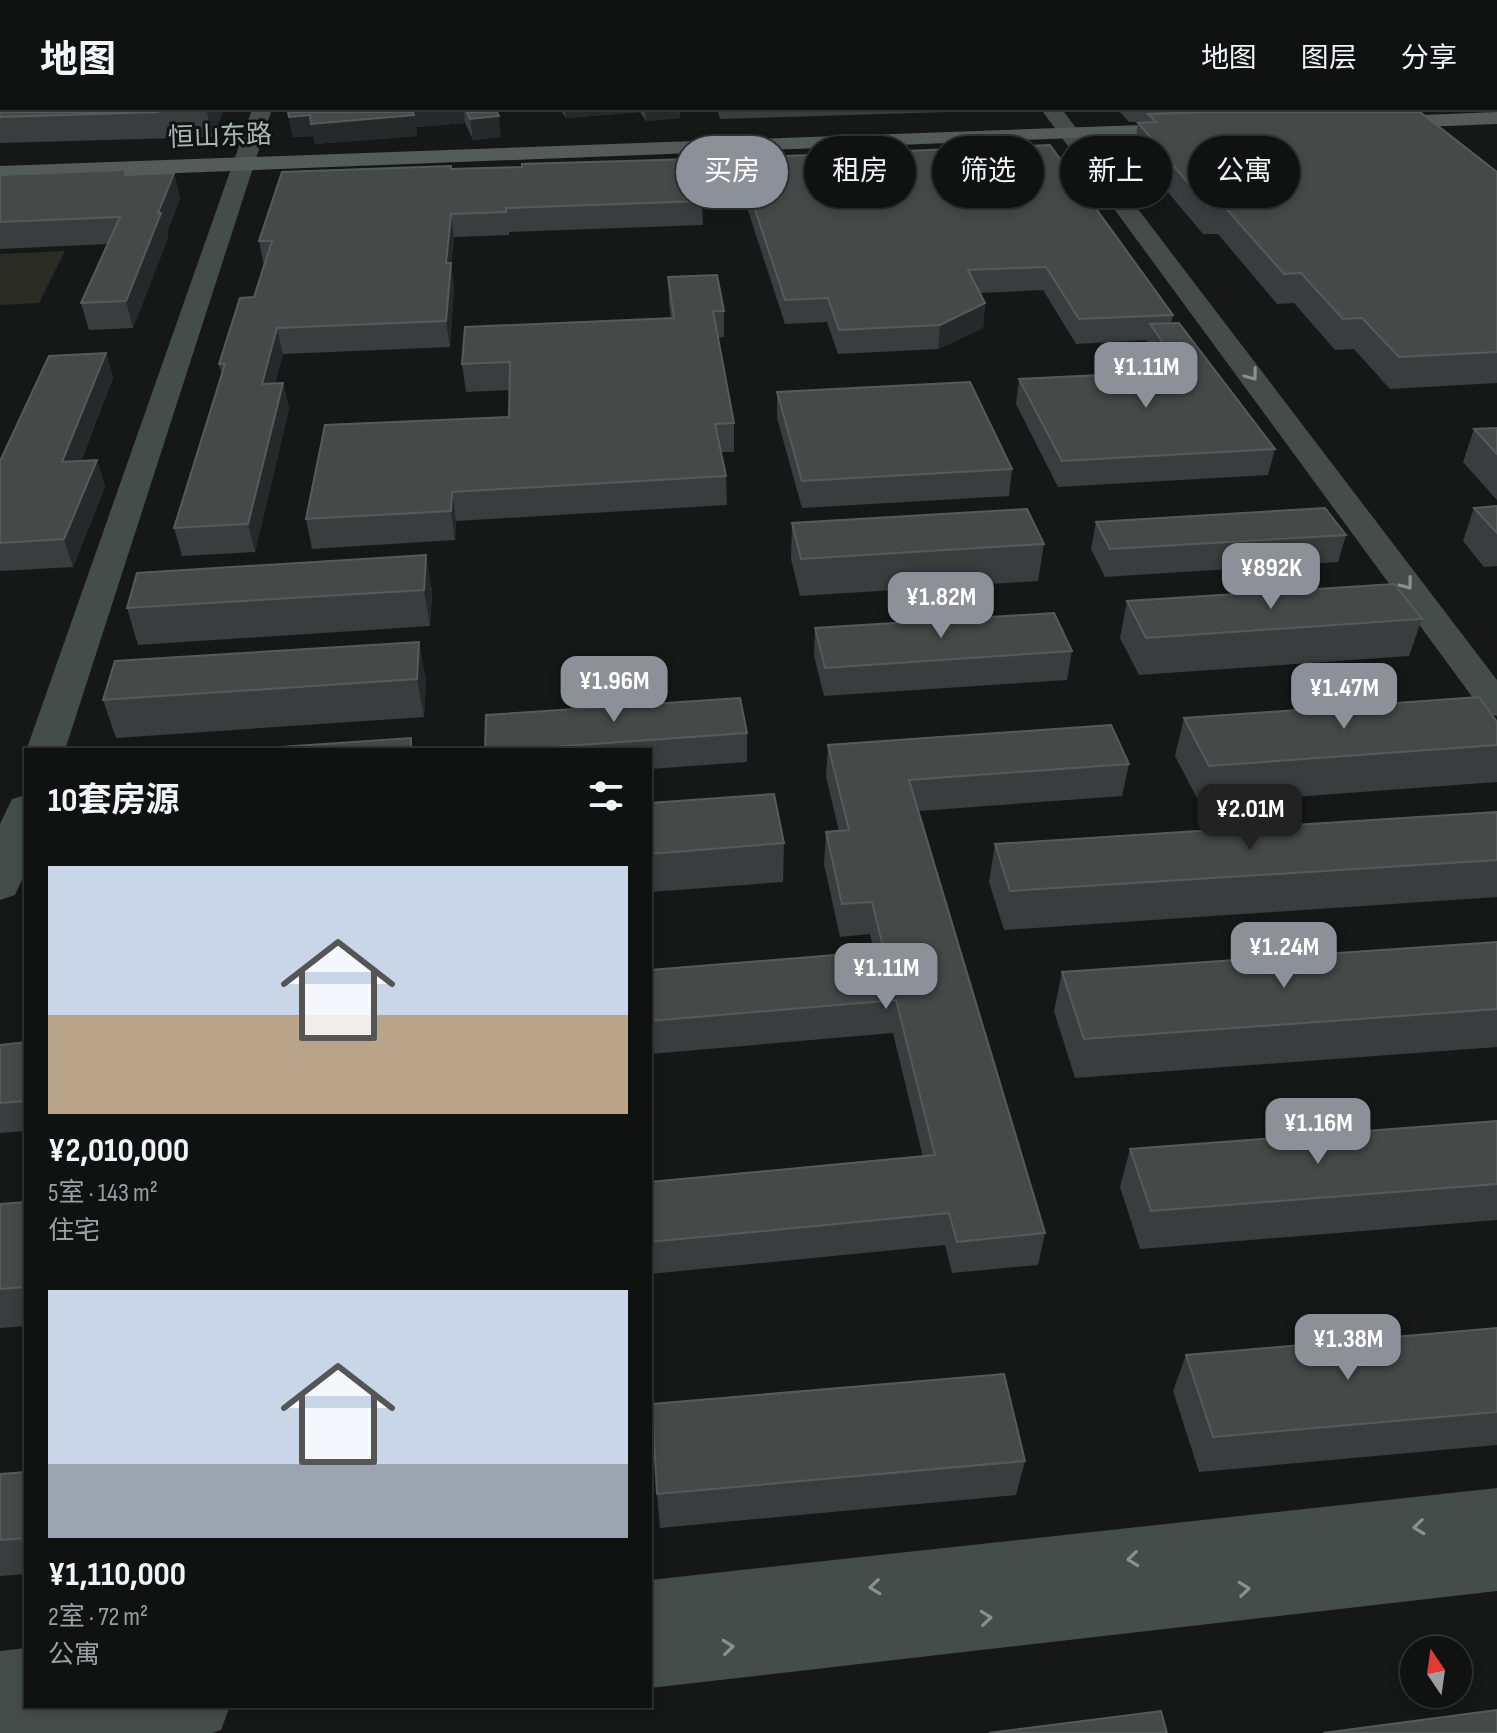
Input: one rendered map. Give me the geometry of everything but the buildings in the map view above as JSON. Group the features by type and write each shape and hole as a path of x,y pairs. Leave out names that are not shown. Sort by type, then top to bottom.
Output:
{"main road":[{"path":"1355,121 1497,116"},
{"name":"恒山东路","path":"0,173 1073,125 1213,127"},
{"name":"恒山东路","path":"0,167 244,161"}],"street":[{"path":"46,748 261,112"},
{"path":"1073,125 1441,585"},
{"path":"1073,125 1497,705"},
{"path":"0,885 24,814"},
{"path":"652,1612 1497,1518"},
{"path":"652,1655 1497,1560"},
{"path":"0,1684 24,1681"},
{"path":"0,1728 179,1708"}],"shaded area":[{"path":"65,251 39,303 0,305 0,254"}]}
